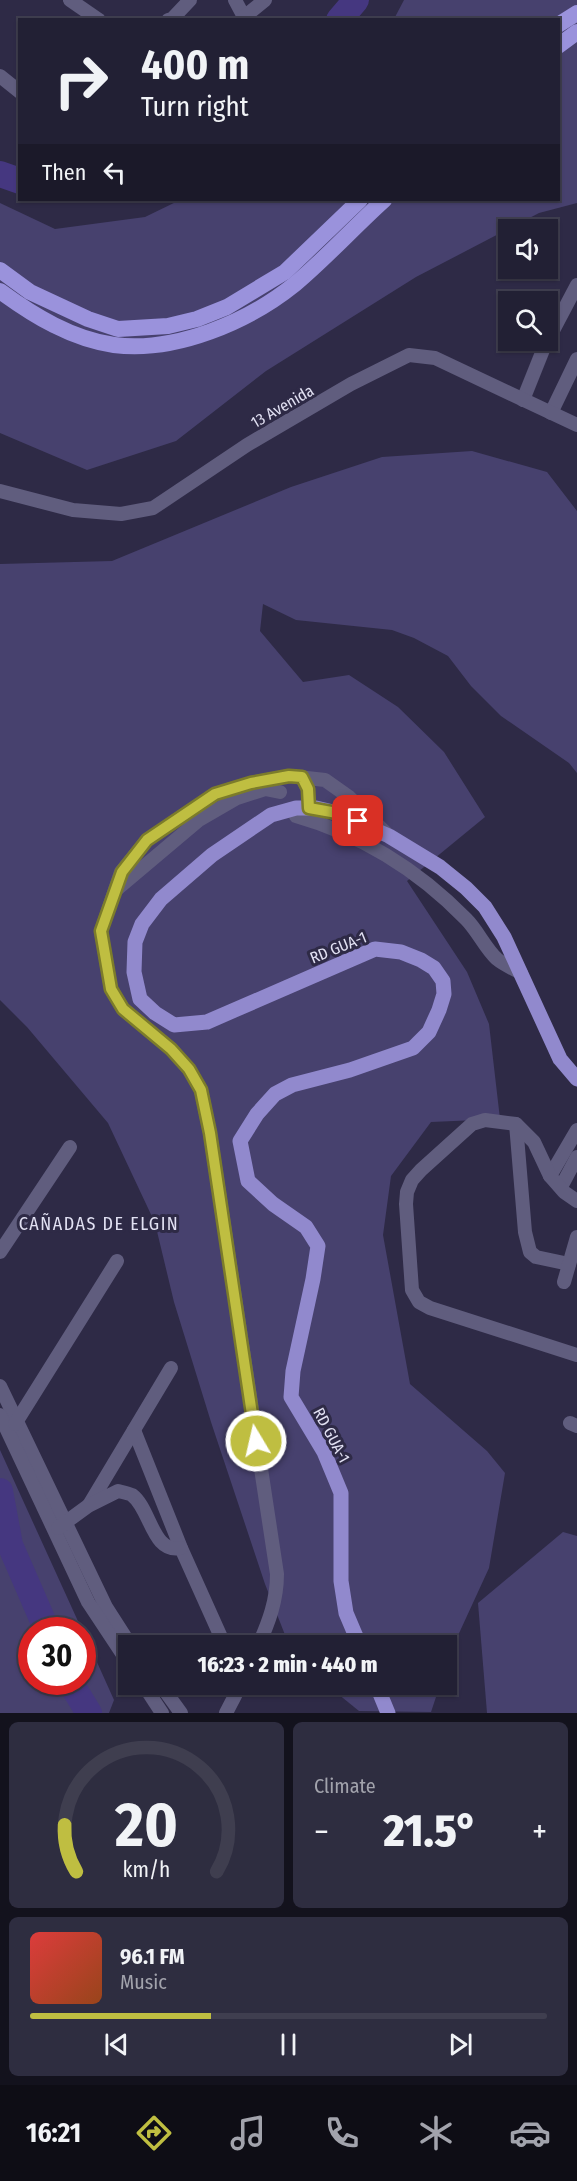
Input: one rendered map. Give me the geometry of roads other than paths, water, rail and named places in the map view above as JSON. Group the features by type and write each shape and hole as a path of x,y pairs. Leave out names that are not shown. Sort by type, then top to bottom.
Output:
{"highway":[{"path":"560,24 577,13"},
{"path":"560,45 577,32"},
{"path":"0,270 30,292 88,319 118,329 168,326 197,319 227,307 285,272 359,201"},
{"path":"0,291 45,322 81,336 113,345 142,346 168,343 199,335 231,322 265,304 295,284 383,201"}],"main road":[{"name":"RD GUA-1","path":"355,1635 346,1613 341,1581 341,1493 324,1452 291,1397 293,1371 314,1279 318,1246 306,1227 273,1204 248,1181 240,1141 257,1114 275,1094 292,1085 350,1070 412,1048 429,1032 444,994 443,981 434,968 421,960 401,951 375,949 207,1022 174,1025 155,1013 140,999 134,972 135,942 142,924 160,899 212,855 271,815 296,808 303,812 337,813 389,836 440,867 485,907 504,937 560,1059 577,1078"},
{"path":"381,1695 388,1713"}],"street":[{"path":"70,0 96,18"},
{"path":"172,18 190,0"},
{"path":"235,0 243,18 265,0"},
{"path":"0,76 18,90"},
{"path":"558,320 577,285"},
{"path":"523,400 543,351"},
{"name":"13 Avenida","path":"0,490 73,510 121,514 153,508 247,445 351,384 410,355 435,358 576,423"},
{"path":"551,413 577,360"},
{"path":"263,1635 274,1604 277,1574 210,1133 201,1090 189,1069 171,1049 123,1009 111,989 101,931 122,872 147,840 215,794 251,783 289,776 325,780 349,797 389,836"},
{"path":"302,777 308,789 303,812 318,822 382,850 430,885 468,921 498,960 521,973"},
{"path":"114,891 199,819 237,798 265,789 280,792"},
{"path":"577,1201 564,1192 550,1176 534,1142 516,1124 485,1120 472,1124 412,1180 406,1203 412,1290 419,1302 430,1308 577,1356"},
{"path":"516,1124 525,1232 530,1252 536,1257 568,1264"},
{"path":"550,1176 577,1130"},
{"path":"0,1252 70,1147"},
{"path":"561,1187 577,1157"},
{"path":"564,1282 577,1237"},
{"path":"8,1432 18,1421 117,1261"},
{"path":"88,1506 171,1368"},
{"path":"0,1386 18,1421 88,1602 118,1647"},
{"path":"0,1415 59,1527 124,1635"},
{"path":"134,1430 181,1548 220,1635"},
{"path":"59,1527 88,1506 118,1491 132,1496 141,1506 166,1547 173,1550 181,1548"},
{"path":"150,1695 162,1713"},
{"path":"168,1695 181,1713"},
{"path":"226,1713 235,1695"}],"waterway":[{"path":"341,18 356,0"},
{"path":"0,174 18,180"},
{"path":"0,1491 10,1545 41,1617"},
{"path":"78,1695 89,1713"}],"district":[{"name":"CAÑADAS DE ELGIN","path":"99,1224"}]}
